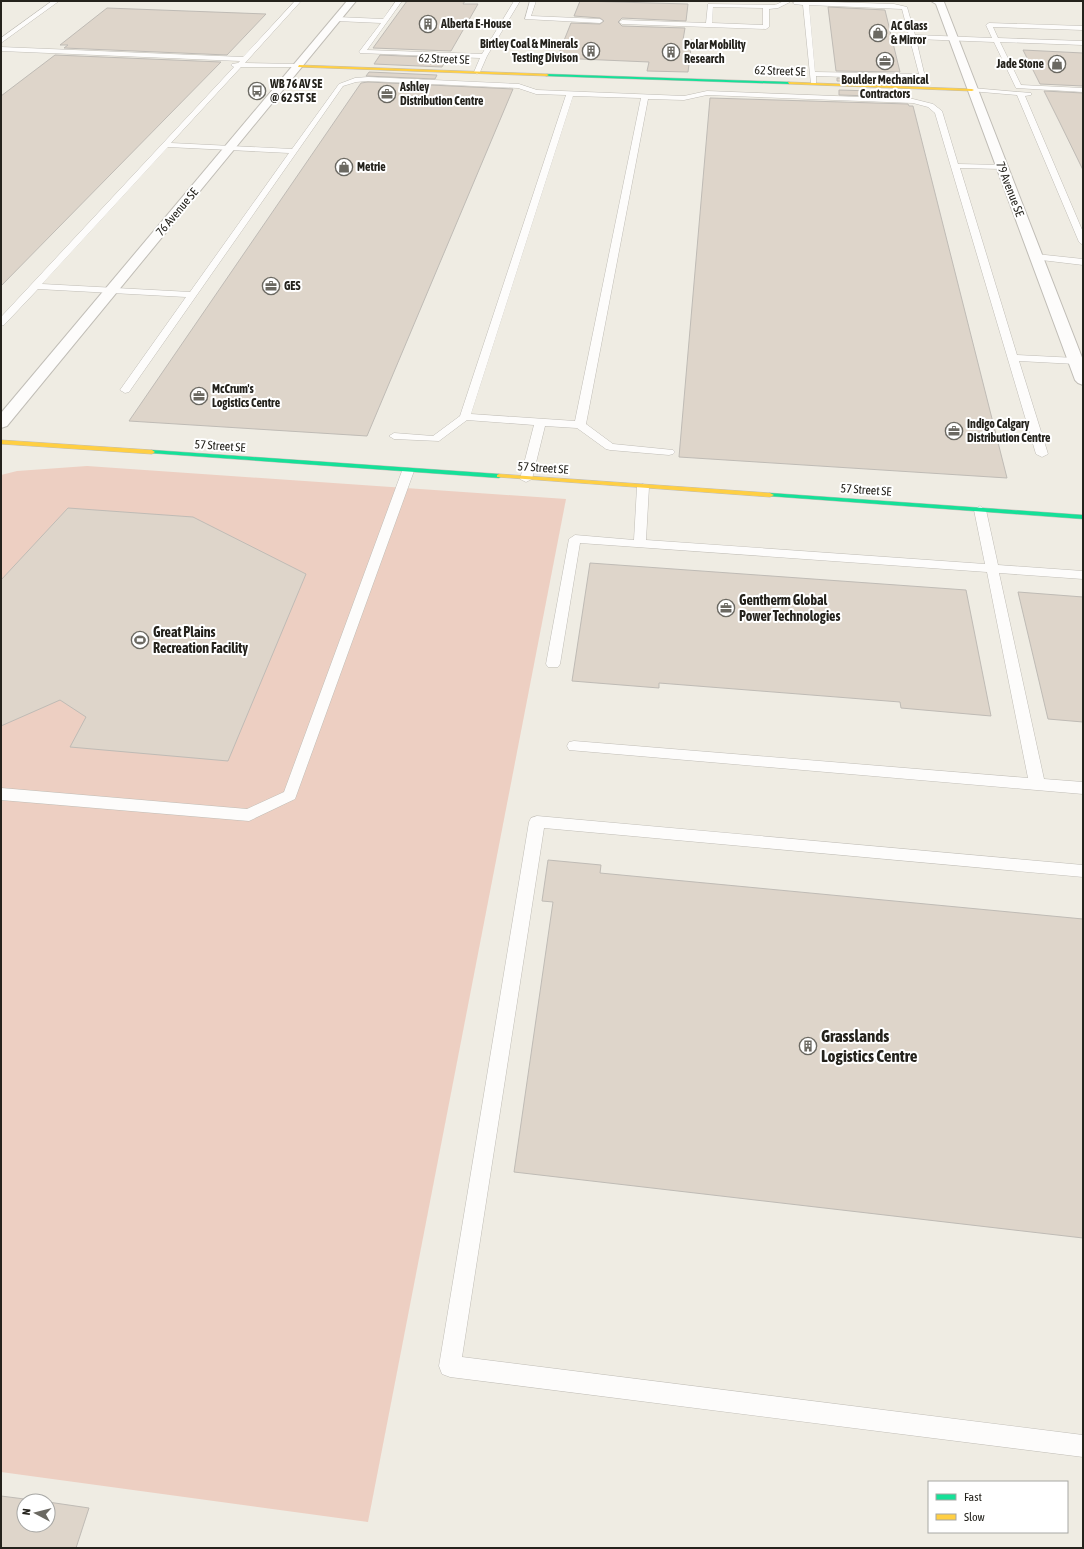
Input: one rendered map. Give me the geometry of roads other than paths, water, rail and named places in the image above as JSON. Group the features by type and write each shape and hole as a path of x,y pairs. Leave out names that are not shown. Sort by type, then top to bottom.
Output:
{"street":[{"name":"76 Avenue SE","path":"1,423 352,1"},
{"name":"79 Avenue SE","path":"935,1 940,2 972,90 1083,380"},
{"name":"62 Street SE","path":"299,66 477,72 612,86 813,84 972,90"},
{"name":"57 Street SE","path":"1,442 1083,517"}],"lane":[{"path":"1,41 56,1"},
{"path":"1,323 298,1"},
{"path":"399,1 362,52 484,56"},
{"path":"477,72 484,56 516,6 517,1"},
{"path":"533,1 528,18 600,20"},
{"path":"709,26 710,5 776,7 787,2 905,8 923,76 906,78 812,74"},
{"path":"806,3 813,84"},
{"path":"622,22 766,27 766,6"},
{"path":"337,19 385,21"},
{"path":"1083,28 989,25 1018,87 1083,90"},
{"path":"912,37 1083,43"},
{"path":"1,49 299,66"},
{"path":"1,56 242,62"},
{"path":"125,390 341,85 355,80 519,86 536,92 570,93 612,86 645,96 684,98 707,93 926,103 935,107 939,113 1042,454"},
{"path":"972,90 1083,97"},
{"path":"394,436 435,438 465,417 570,93"},
{"path":"1020,93 1083,242"},
{"path":"580,425 645,96"},
{"path":"166,145 295,151"},
{"path":"955,166 1002,168"},
{"path":"1036,257 1083,262"},
{"path":"36,286 192,295"},
{"path":"1013,358 1076,361"},
{"path":"465,417 580,425 610,447 669,452"},
{"path":"526,479 540,422"},
{"path":"1,794 249,815 290,795 408,471"},
{"path":"640,543 643,487"},
{"path":"980,510 1037,784"},
{"path":"554,664 575,539 1083,575"},
{"path":"574,746 1083,788"},
{"path":"1083,871 537,822 450,1366 1083,1446"}],"place":[{"name":"Alberta E-House","path":"428,24"},
{"name":"AC Glass & Mirror","path":"878,33"},
{"name":"Birtley Coal & Minerals Testing Divison","path":"591,51"},
{"name":"Polar Mobility Research","path":"671,52"},
{"name":"Boulder Mechanical Contractors","path":"885,61"},
{"name":"Jade Stone","path":"1057,64"},
{"name":"WB 76 AV SE @ 62 ST SE","path":"257,91"},
{"name":"Ashley Distribution Centre","path":"387,94"},
{"name":"Metrie","path":"344,167"},
{"name":"GES","path":"271,286"},
{"name":"McCrum's Logistics Centre","path":"199,396"},
{"name":"Indigo Calgary Distribution Centre","path":"954,431"},
{"name":"Gentherm Global Power Technologies","path":"726,608"},
{"name":"Great Plains Recreation Facility","path":"140,640"},
{"name":"Grasslands Logistics Centre","path":"808,1046"}]}
